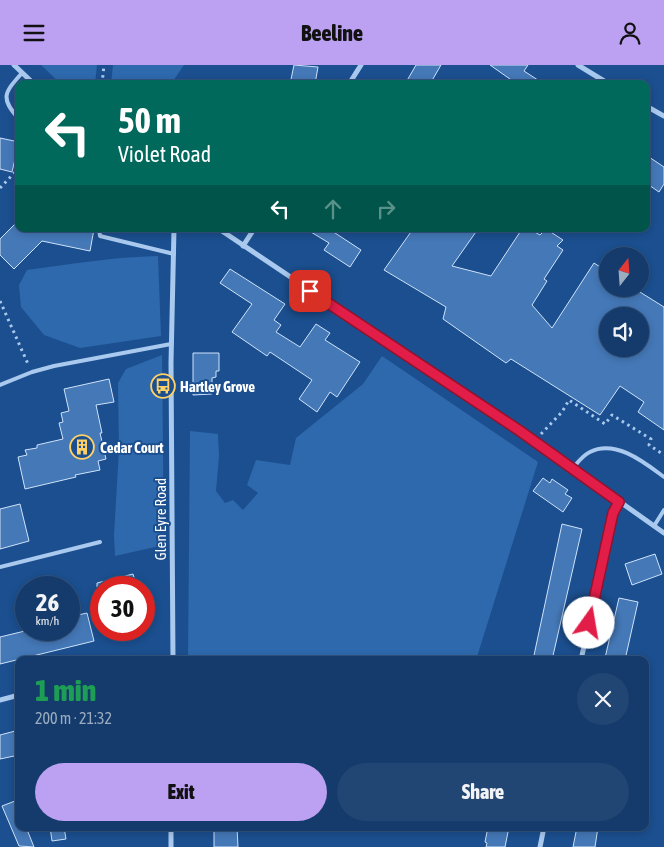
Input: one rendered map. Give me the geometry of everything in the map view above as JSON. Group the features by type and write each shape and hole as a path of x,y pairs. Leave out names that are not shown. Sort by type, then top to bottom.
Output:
{"street":[{"path":"14,65 30,80"},
{"path":"352,80 361,65"},
{"path":"578,65 602,80"},
{"path":"650,108 664,116"},
{"name":"Glen Eyre Road","path":"173,656 171,344 174,232"},
{"path":"223,232 535,441 664,533"},
{"path":"243,246 252,232"},
{"path":"582,656 613,513 619,502"},
{"path":"0,700 15,696"},
{"path":"171,847 172,831"},
{"path":"540,847 543,831"}],"lane":[{"path":"16,80 22,73"},
{"path":"15,82 2,100 15,115"},
{"path":"100,232 100,236 174,254"},
{"path":"0,385 32,372 171,344"},
{"path":"574,468 590,452 601,448 615,449 631,455 664,477"},
{"path":"654,526 664,510"},
{"path":"0,567 100,542"}],"path":[{"path":"102,80 104,65"},
{"path":"0,188 15,172"},
{"path":"0,301 32,372"},
{"path":"535,441 562,412 569,400 605,424 612,415 651,439 649,445 664,455"}],"shaded area":[{"path":"41,65 97,65 95,80 57,80"},
{"path":"113,65 184,65 174,80 111,80"},
{"path":"158,256 161,336 80,348 44,335 21,307 19,285 27,270 108,259"},
{"path":"162,355 164,545 115,556 114,535 119,449 118,383 126,369"},
{"path":"382,356 538,462 477,656 188,656 190,431 218,434 219,456 216,491 225,503 233,500 243,510 258,493 247,485 256,460 290,465 296,438 363,384"}],"building":[{"path":"294,65 318,67 316,80 291,80"},
{"path":"416,65 441,65 432,80 407,80"},
{"path":"490,65 528,65 524,71 538,80 511,80"},
{"path":"0,138 15,141 15,159 12,172 0,169"},
{"path":"650,158 664,167 664,184 659,192 650,186"},
{"path":"15,224 15,232 93,232 90,251 42,241 14,269 0,255 0,239"},
{"path":"311,232 334,232 361,250 350,267 324,250 329,243"},
{"path":"411,232 476,232 452,266 491,276 520,232 534,232 540,235 543,232 551,232 563,240 557,246 563,250 544,279 547,281 532,305 552,328 594,263 599,266 599,297 648,297 664,307 664,430 638,412 644,402 620,386 600,415 511,359 506,363 443,319 446,307 384,270"},
{"path":"230,269 285,304 274,320 281,325 276,332 300,347 316,324 330,333 325,340 360,362 337,397 330,392 317,412 299,399 312,380 270,352 267,356 232,332 252,304 220,283"},
{"path":"193,353 219,353 219,371 216,371 216,377 212,378 212,394 193,395"},
{"name":"Cedar Court","path":"109,379 114,402 96,405 106,459 98,461 100,470 25,489 18,457 27,455 25,450 37,448 37,445 63,439 59,423 63,422 61,413 69,411 64,389"},
{"path":"543,478 550,483 552,479 568,490 565,494 572,498 563,512 533,491"},
{"path":"20,504 29,541 0,549 0,509"},
{"path":"562,524 582,529 553,656 534,656"},
{"path":"655,554 662,574 632,585 625,564"},
{"path":"619,598 638,602 626,656 605,656"},
{"path":"87,613 90,625 90,641 94,641 33,656 15,656 15,660 0,664 0,637 15,633 15,641 80,641 80,615"},
{"path":"15,731 15,756 0,759 0,735"},
{"path":"15,801 15,831 28,831 34,847 19,846 2,806"},
{"path":"51,831 65,831 66,839 52,841"},
{"path":"214,831 237,831 238,847 214,847"},
{"path":"487,831 508,831 505,847 486,847 487,843 485,842"},
{"path":"576,831 597,831 595,847 573,847"}],"place":[{"name":"Hartley Grove","path":"163,386"},
{"name":"Cedar Court","path":"82,447"}],"route":[{"path":"310,291 520,431 619,502 613,513 589,623"}]}
